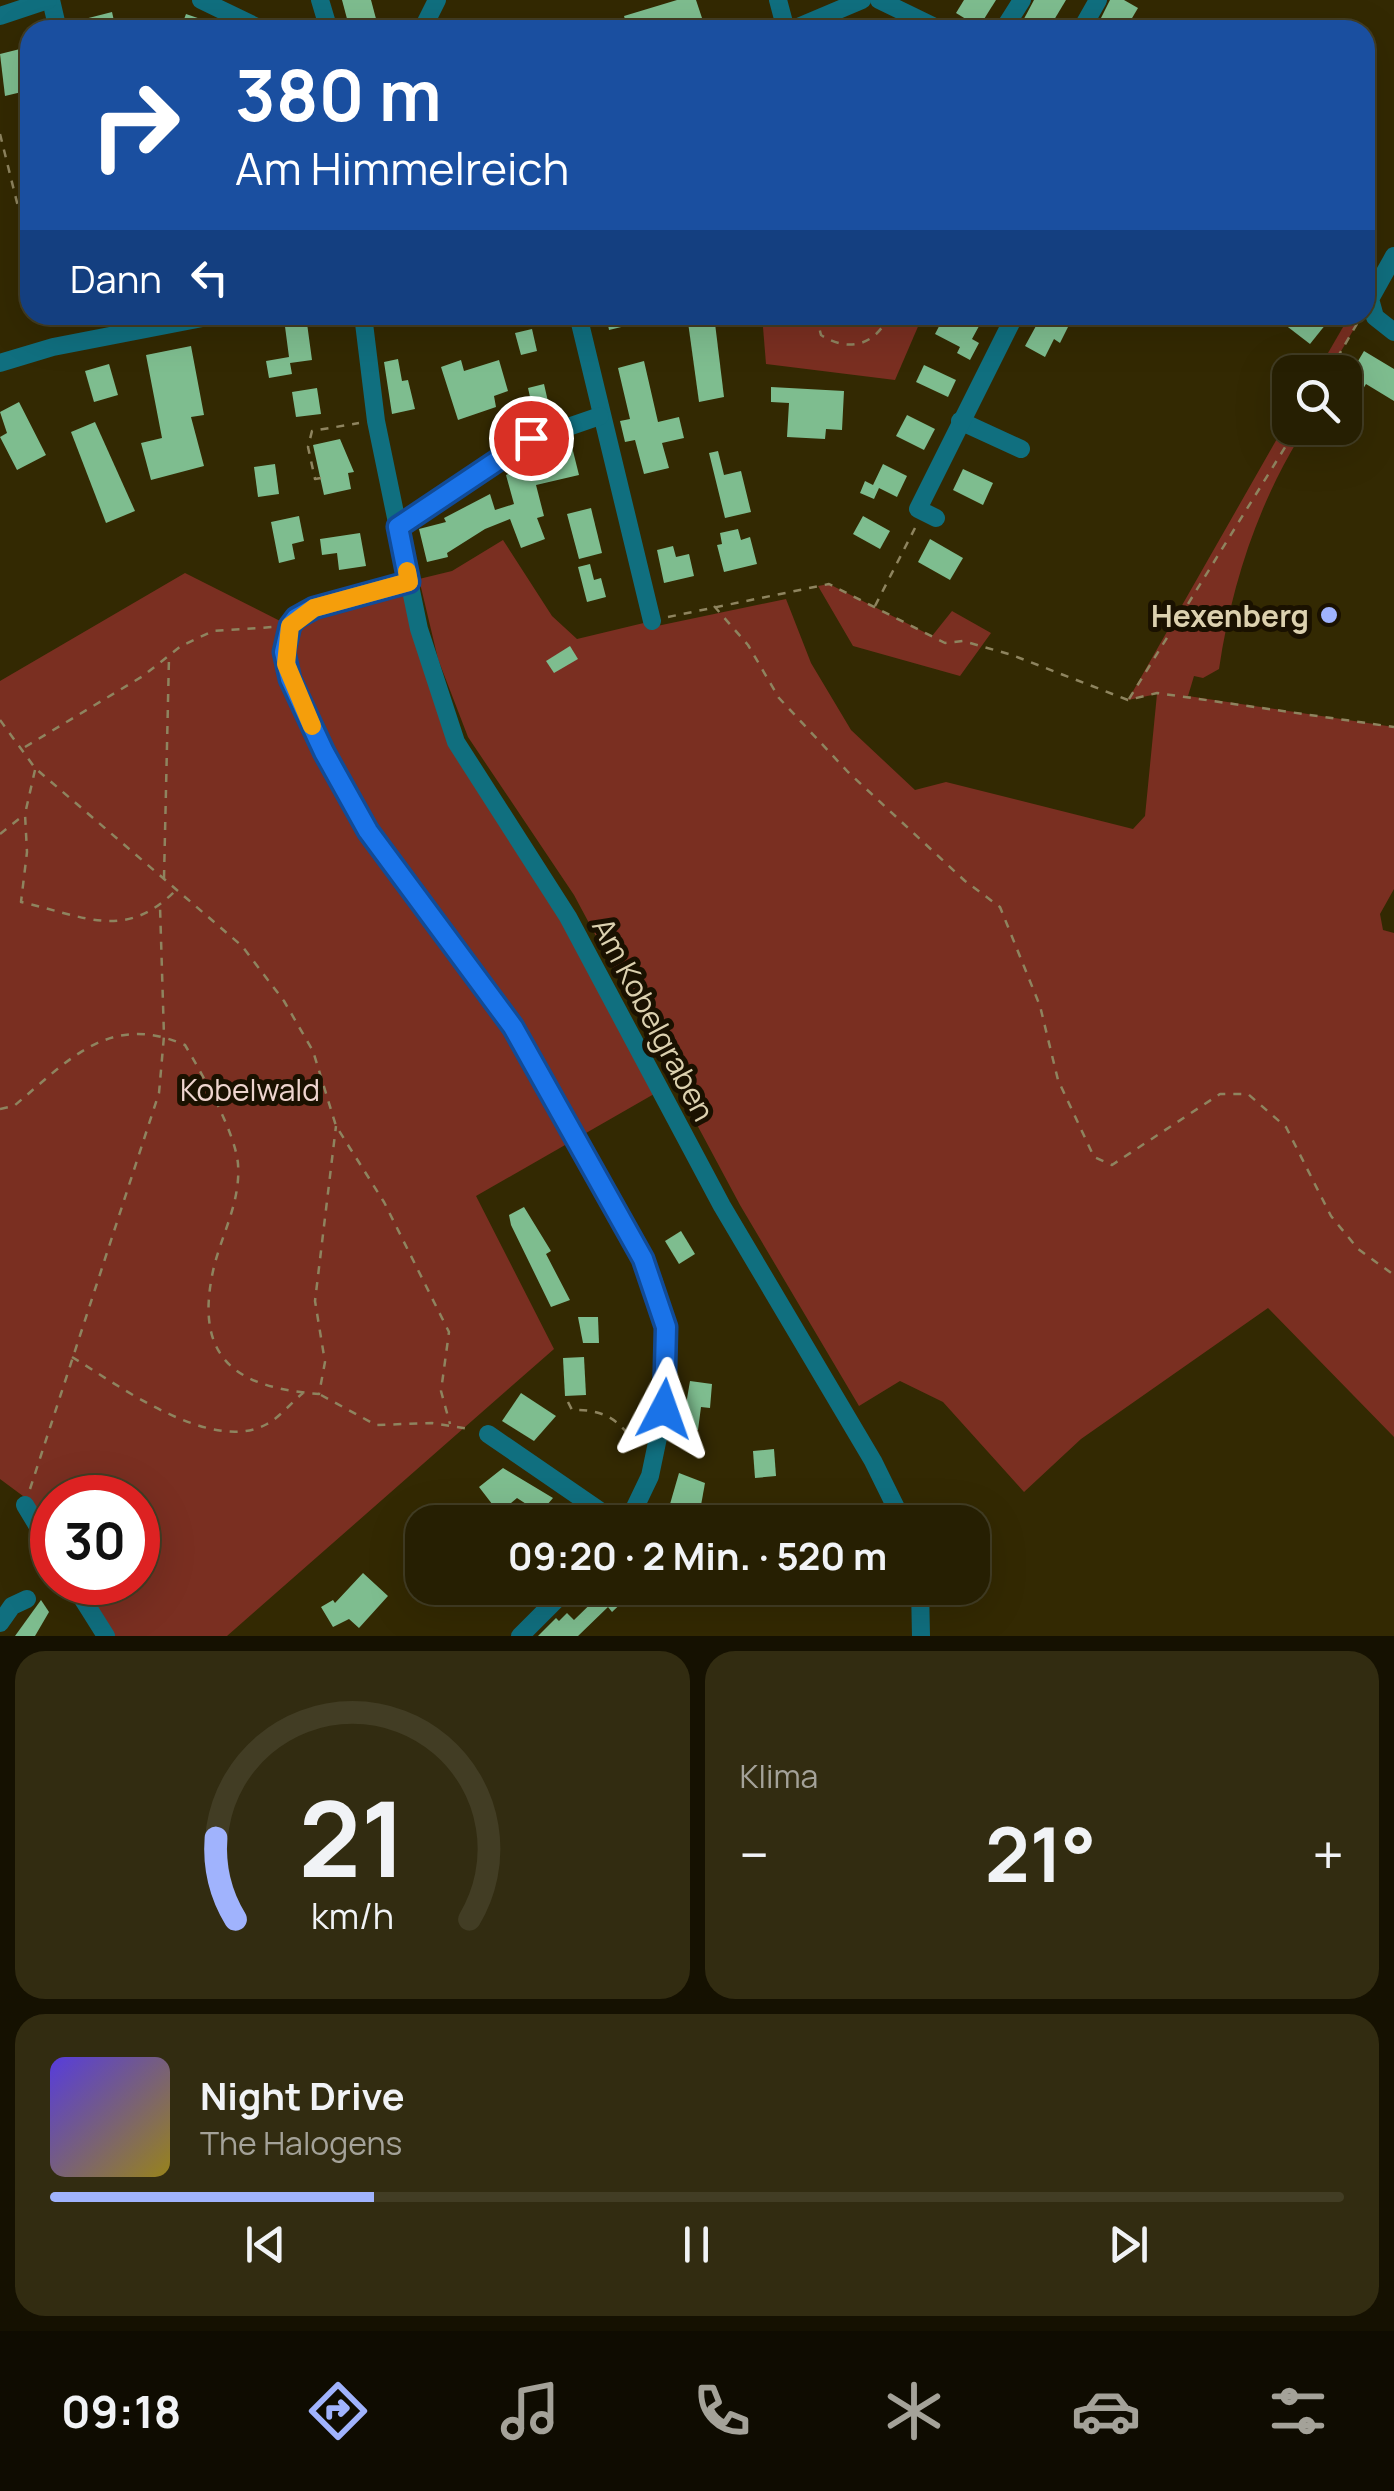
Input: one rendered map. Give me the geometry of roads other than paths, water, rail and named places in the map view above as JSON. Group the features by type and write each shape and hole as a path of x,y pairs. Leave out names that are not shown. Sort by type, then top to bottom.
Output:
{"street":[{"path":"0,16 49,0"},
{"path":"201,0 242,20"},
{"path":"813,20 862,0"},
{"path":"879,0 920,20"},
{"path":"0,363 53,347 166,325"},
{"name":"Am Kobelgraben","path":"364,325 376,421 409,582 430,672 456,742 568,917 722,1206 873,1461 895,1505"},
{"path":"580,325 652,621"},
{"path":"930,515 918,509 1010,325"},
{"path":"398,527 513,446 600,416"},
{"path":"960,421 1021,449"},
{"path":"409,582 314,608 290,626 284,652 290,679 348,796 391,867 513,1027 578,1138 654,1282 666,1327 668,1353 656,1455 635,1505"},
{"path":"488,1434 591,1505"},
{"path":"25,1505 30,1513"},
{"path":"0,1622 12,1606 27,1599"},
{"path":"86,1605 106,1636"},
{"path":"520,1636 551,1605"},
{"path":"920,1605 921,1636"}],"place":[{"name":"Hexenberg","path":"1329,615"}],"park label":[{"name":"Kobelwald","path":"250,1089"}]}
